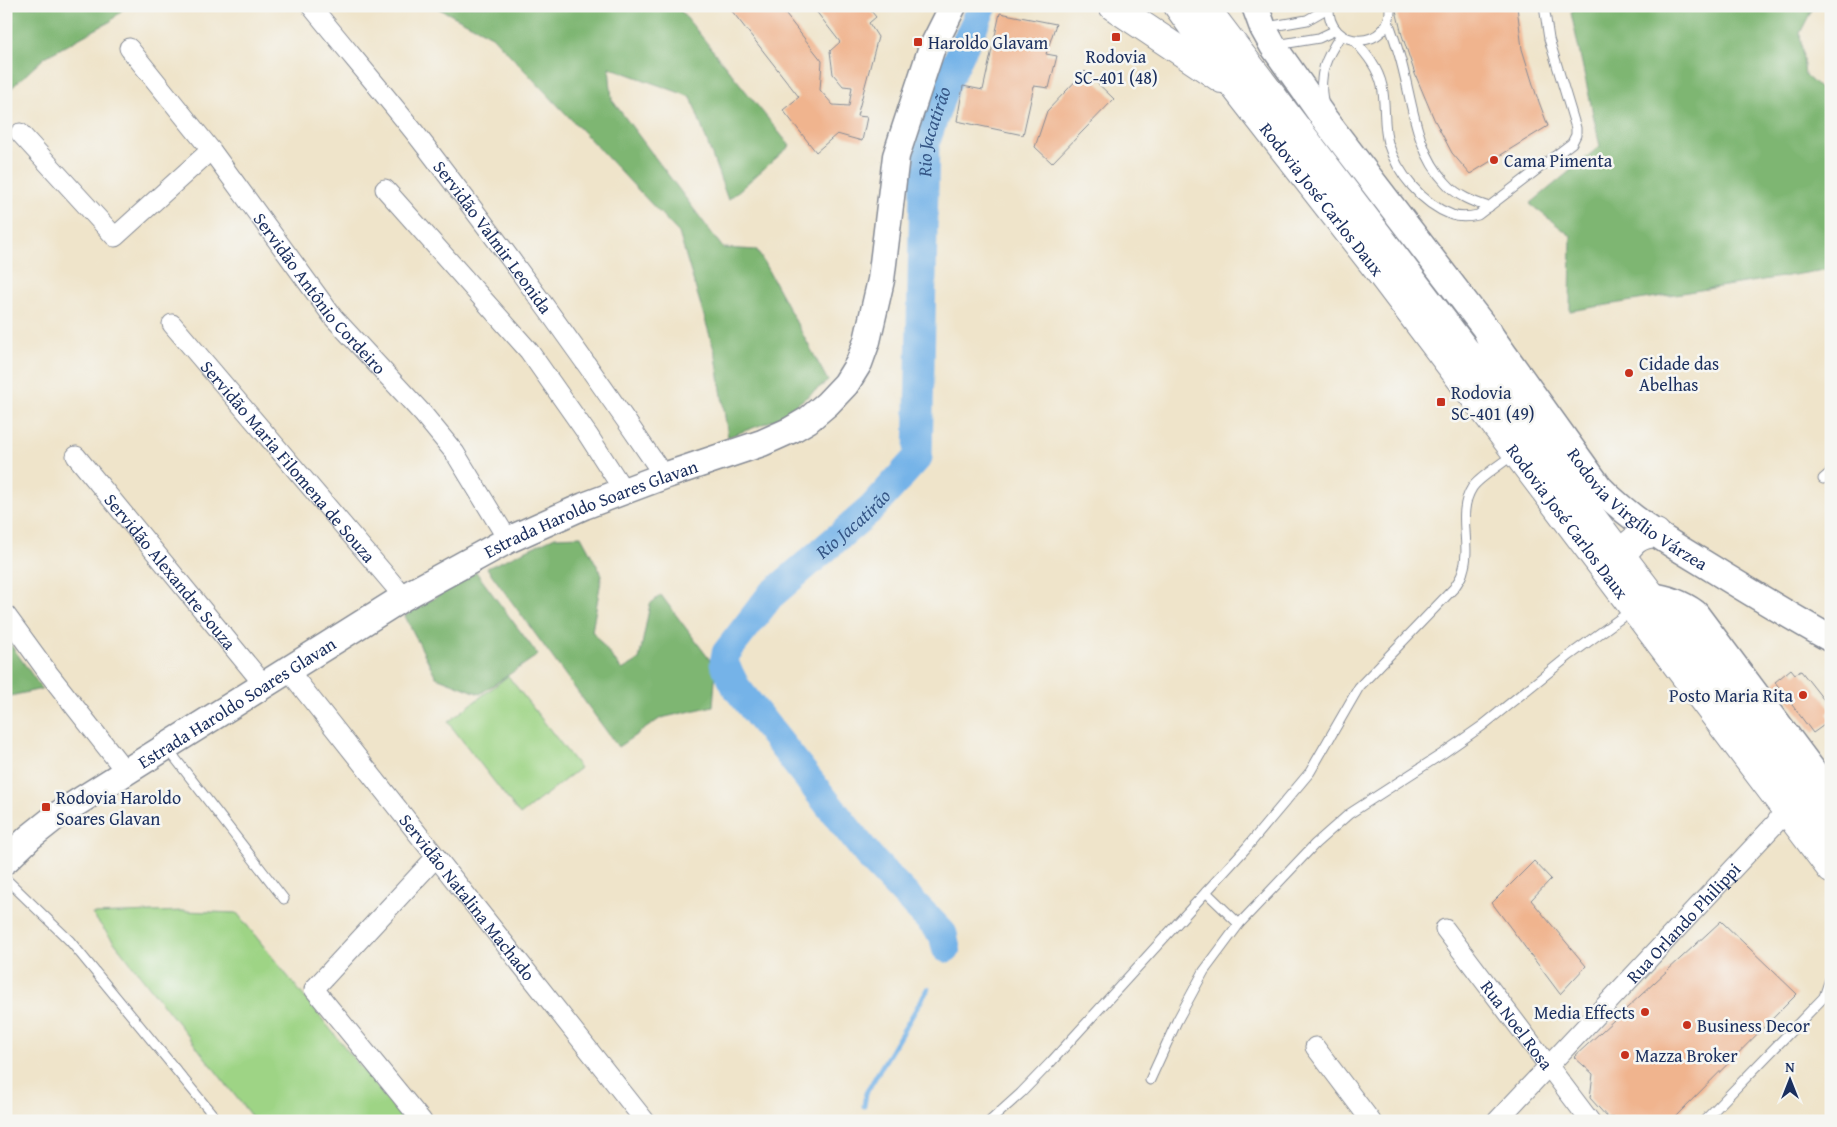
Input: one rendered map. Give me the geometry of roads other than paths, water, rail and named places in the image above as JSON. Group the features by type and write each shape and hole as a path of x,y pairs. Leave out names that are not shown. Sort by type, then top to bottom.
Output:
{"highway":[{"path":"1113,6 1235,87"},
{"name":"Rodovia José Carlos Daux","path":"1178,6 1235,87 1386,279 1522,443 1622,558 1641,601 1831,832"},
{"name":"Rodovia José Carlos Daux","path":"1204,6 1522,443 1641,601 1785,808 1831,868"},
{"path":"1488,332 1522,443"},
{"path":"1622,558 1631,542 1646,534 1656,533"}],"main road":[{"name":"Estrada Haroldo Soares Glavan","path":"6,860 30,837 59,814 404,598 508,540 584,506 664,476 762,443 808,420 827,404 846,384 859,363 867,341 881,280 896,156 931,50 953,6"},
{"name":"Rodovia Virgílio Várzea","path":"1264,27 1326,121 1488,332 1599,487 1616,504 1656,533 1752,593 1831,639"},
{"path":"1641,601 1668,598 1695,613 1831,795"}],"street":[{"name":"Servidão Valmir Leonida","path":"311,6 425,146 596,376 664,476"},
{"name":"Servidão Antônio Cordeiro","path":"129,48 211,150 332,318 423,414 455,453 508,540"},
{"path":"20,134 115,237 211,150"},
{"path":"385,189 530,351 624,491"},
{"name":"Servidão Maria Filomena de Souza","path":"172,324 404,598"},
{"name":"Servidão Alexandre Souza","path":"76,456 265,686"},
{"path":"6,615 49,674 126,772"},
{"name":"Servidão Natalina Machado","path":"289,671 646,1121"},
{"name":"Rua Orlando Philippi","path":"1497,1121 1776,823 1785,808"},
{"path":"422,1121 314,989 436,857"},
{"name":"Rua Noel Rosa","path":"1445,929 1590,1121"},
{"path":"1315,1047 1371,1121"}],"lane":[{"path":"1390,6 1388,21 1400,54 1425,150 1446,183 1460,195 1489,207"},
{"path":"1355,41 1374,65 1382,86 1389,144 1404,176 1417,191 1441,210 1453,216 1465,218 1478,216 1572,143 1576,135 1576,128 1549,39 1544,6"},
{"path":"1264,27 1307,20 1328,7 1329,16 1338,33 1355,41 1363,41 1378,34 1388,21"},
{"path":"1264,27 1304,42 1338,33"},
{"path":"1326,121 1320,87 1324,65 1338,33"},
{"path":"990,1121 1044,1069 1248,847 1310,772 1358,687 1454,588 1463,572 1466,552 1465,512 1472,486 1522,443"},
{"path":"1823,479 1831,472"},
{"path":"1150,1080 1177,1021 1204,970 1239,924 1314,844 1349,814 1482,726 1641,601"},
{"path":"166,747 284,899"},
{"path":"6,879 70,941 218,1121"},
{"path":"1206,892 1239,924"},
{"path":"1704,1121 1827,995 1831,977"}],"waterway":[{"name":"Rio Jacatirão","path":"946,948 943,934 872,860 736,687 724,663 726,653 770,596 872,508 918,457 925,144 944,88 983,6"},
{"path":"864,1106 866,1093 928,989"}],"place":[{"name":"Rodovia SC-401 (48)","path":"1116,37"},
{"name":"Haroldo Glavam","path":"918,42"},
{"name":"Cama Pimenta","path":"1494,160"},
{"name":"Cidade das Abelhas","path":"1629,373"},
{"name":"Rodovia SC-401 (49)","path":"1441,402"},
{"name":"Posto Maria Rita","path":"1803,695"},
{"name":"Rodovia Haroldo Soares Glavan","path":"46,807"},
{"name":"Media Effects","path":"1645,1012"},
{"name":"Business Decor","path":"1687,1025"},
{"name":"Mazza Broker","path":"1625,1055"}]}
